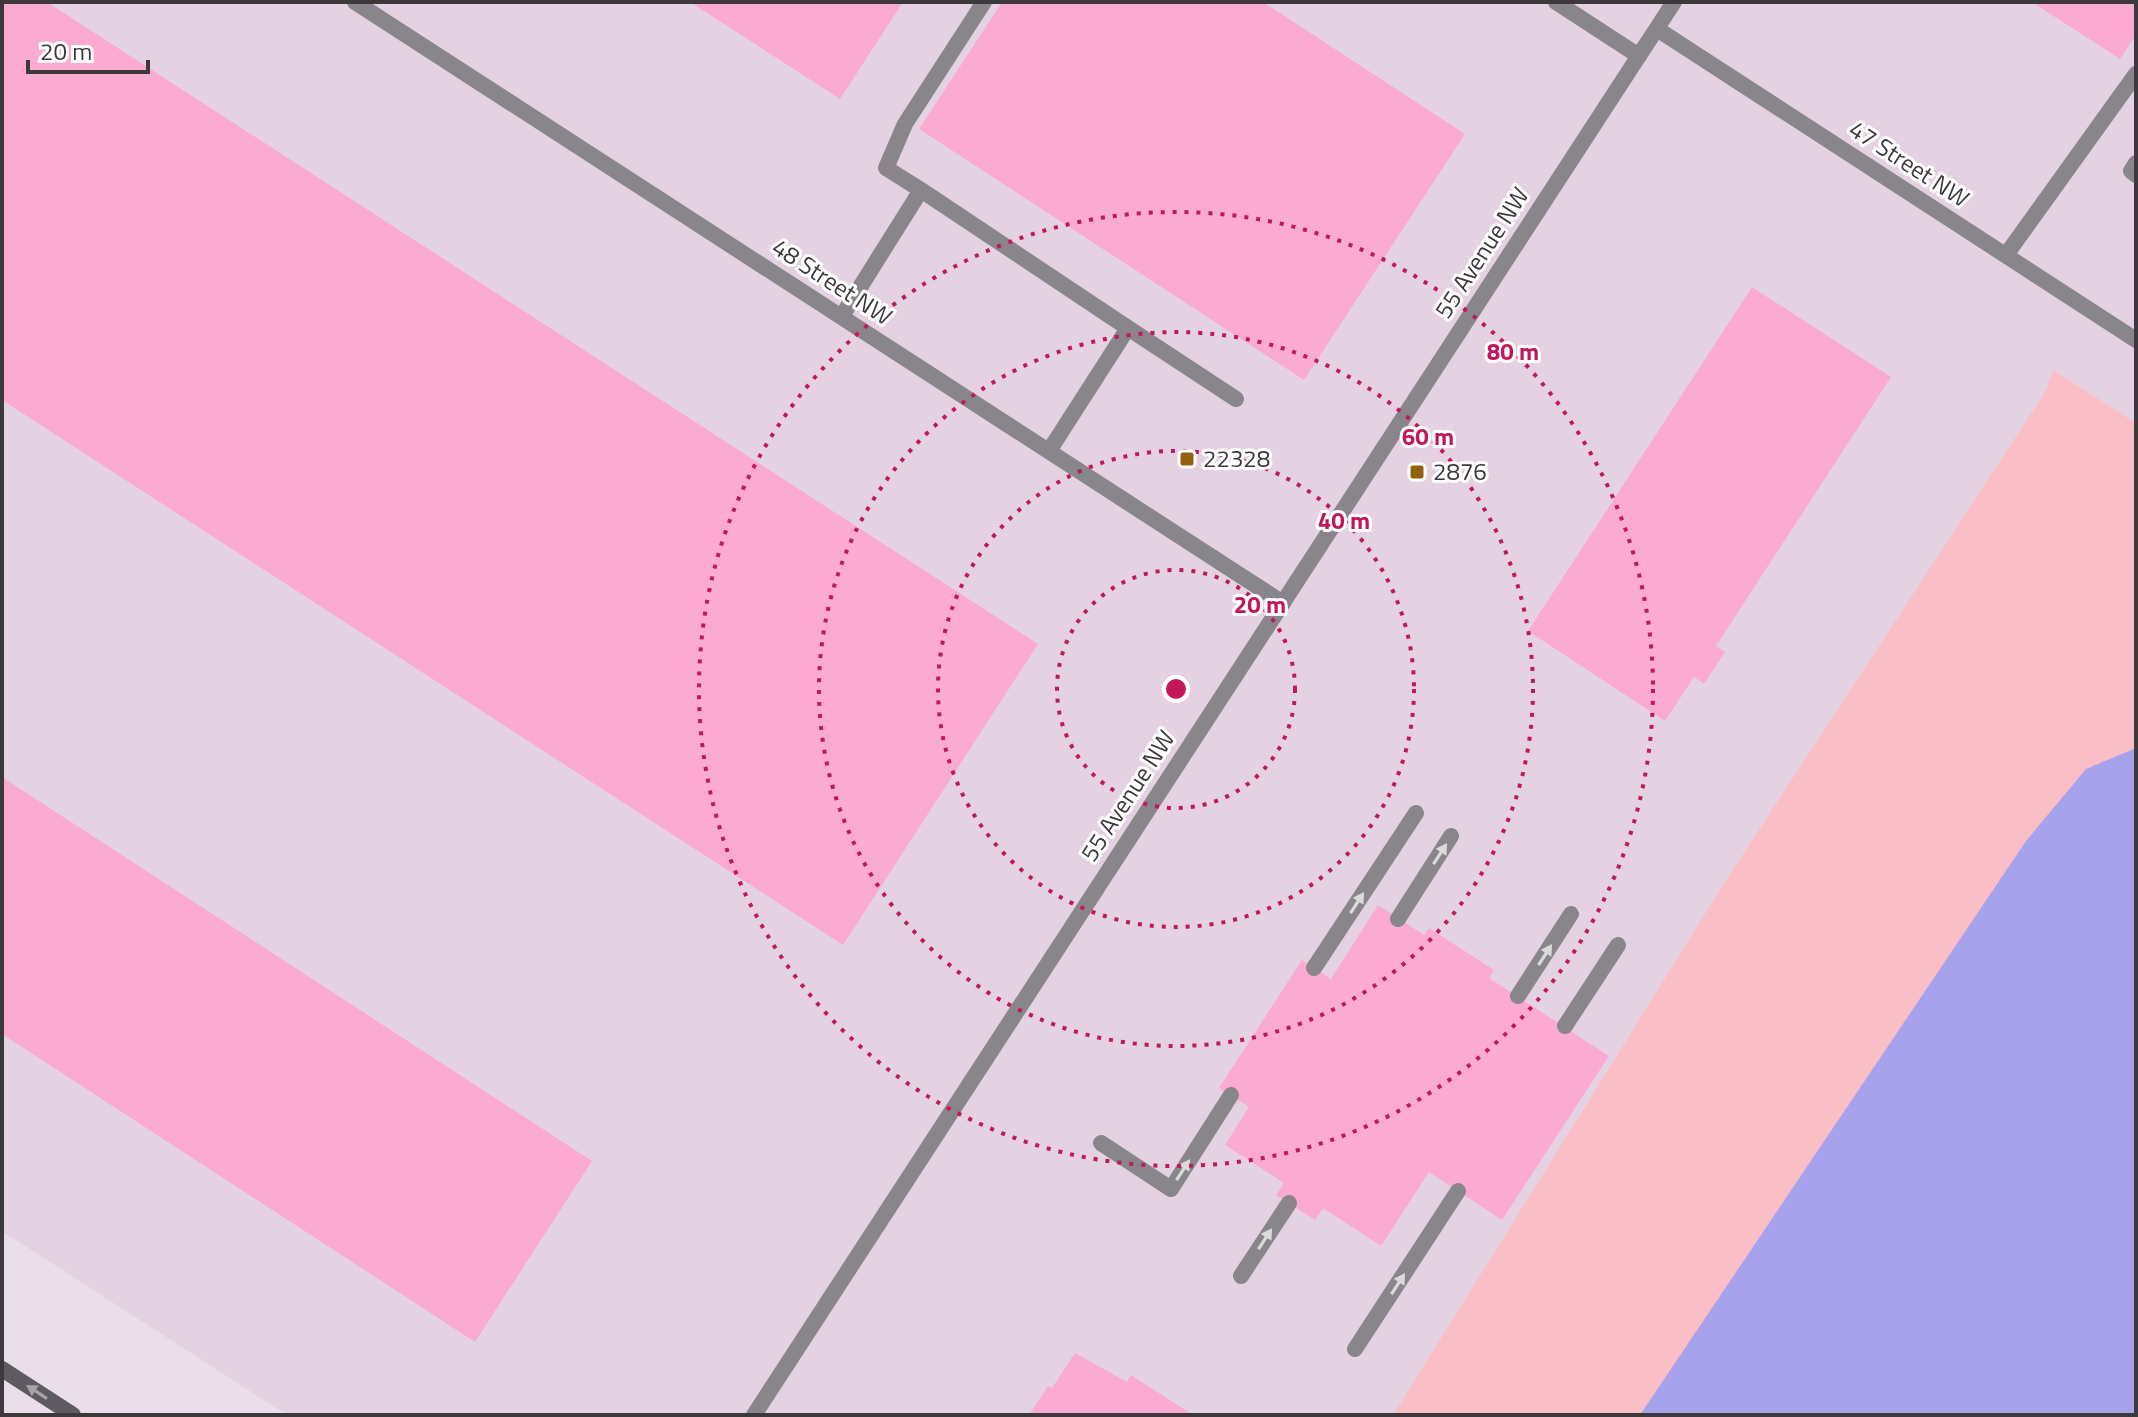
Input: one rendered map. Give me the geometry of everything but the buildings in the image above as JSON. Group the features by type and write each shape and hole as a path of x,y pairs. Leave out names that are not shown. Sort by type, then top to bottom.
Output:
{"main road":[{"path":"2,1369 73,1415"}],"street":[{"name":"48 Street NW","path":"355,2 1283,603"},
{"path":"984,2 905,124 886,168 1236,399"},
{"path":"1556,2 1639,56"},
{"name":"55 Avenue NW","path":"754,1415 1674,2"},
{"name":"47 Street NW","path":"1657,29 2136,340"},
{"path":"2006,255 2136,74"},
{"path":"2136,163 2131,171 2136,175"},
{"path":"842,316 921,190"},
{"path":"1049,451 1128,328"},
{"path":"1314,968 1416,813"},
{"path":"1398,919 1451,836"},
{"path":"1518,996 1571,914"},
{"path":"1565,1026 1618,945"},
{"path":"1101,1143 1171,1189 1231,1095"},
{"path":"1355,1349 1458,1191"},
{"path":"1241,1276 1289,1203"}],"shaded area":[{"path":"2,2 2136,2 2136,423 2053,370 2045,392 1726,880 1393,1415 287,1415 2,1231"},
{"path":"2053,370 2136,423 2136,1415 1393,1415 1726,880 2045,392"},
{"path":"2136,748 2136,1415 1640,1415 2026,841 2086,769"}],"place":[{"name":"22328","path":"1187,459"},
{"name":"2876","path":"1417,472"}]}
